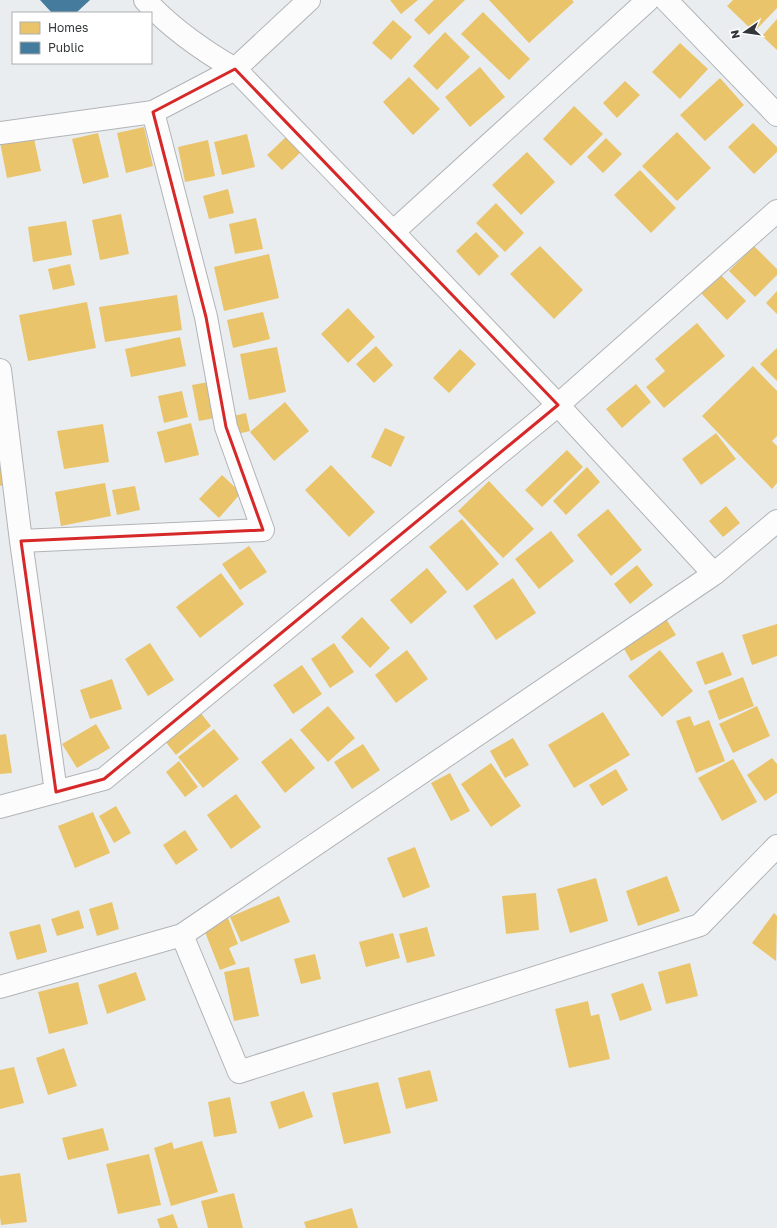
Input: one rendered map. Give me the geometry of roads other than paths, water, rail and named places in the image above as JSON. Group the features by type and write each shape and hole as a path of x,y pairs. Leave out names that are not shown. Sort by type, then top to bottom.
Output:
{"street":[{"path":"145,0 154,10 210,55 235,69 558,405 714,574"},
{"path":"1,132 153,112 235,69 309,0"},
{"path":"393,232 648,0"},
{"path":"666,0 777,115"},
{"path":"21,541 262,530 226,428 206,317 153,112"},
{"path":"0,807 104,779 558,405 777,211"},
{"path":"0,370 21,541 56,792"},
{"path":"0,987 182,935 714,574 777,521"},
{"path":"182,935 239,1072 700,925 777,846"}]}
